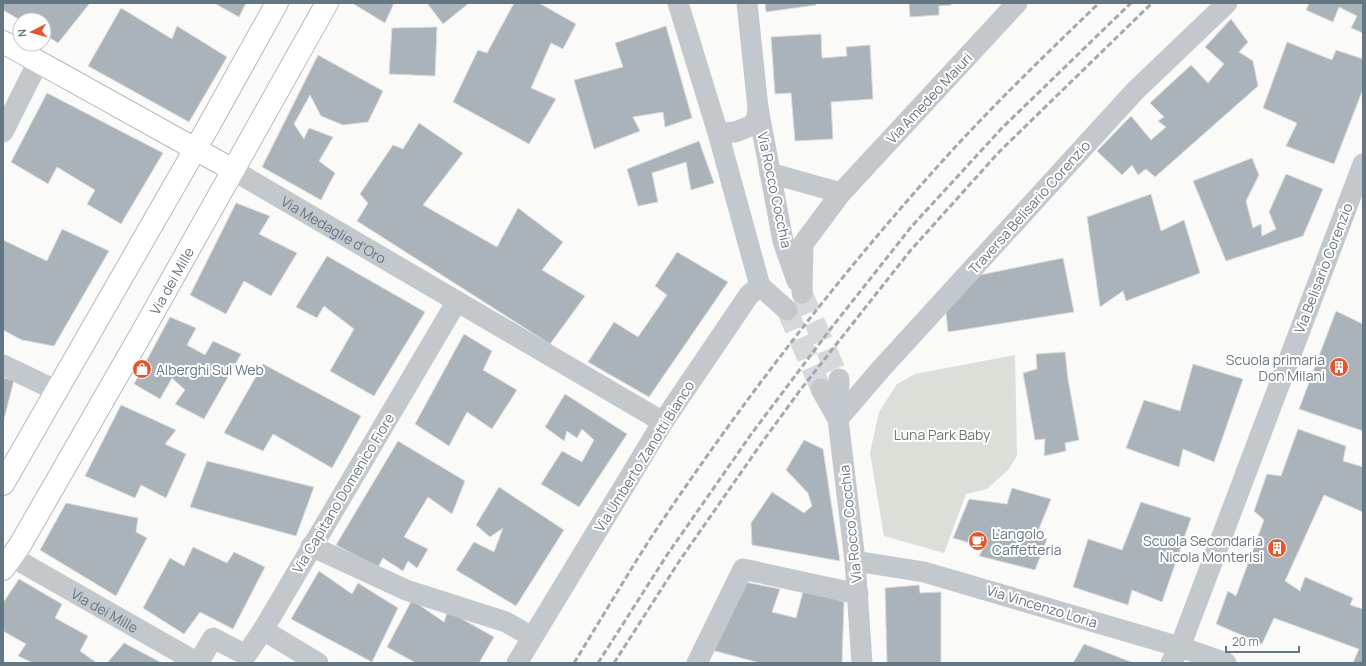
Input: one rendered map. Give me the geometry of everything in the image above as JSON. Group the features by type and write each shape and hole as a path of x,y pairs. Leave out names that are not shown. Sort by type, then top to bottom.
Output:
{"street":[{"path":"3,484 196,149 277,3"},
{"name":"Via dei Mille","path":"198,663 7,563 20,545 144,329 327,3"},
{"path":"678,3 718,132 760,286 787,310"},
{"name":"Via Rocco Cocchia","path":"747,3 758,108 770,173 783,241 802,293"},
{"name":"Via Amedeo Maiuri","path":"802,293 803,244 842,193 1017,3"},
{"name":"Traversa Belisario Corenzio","path":"838,419 880,370 1135,91 1227,3"},
{"name":"Via Medaglie d'Oro","path":"3,42 233,170 663,422"},
{"path":"3,132 38,62"},
{"name":"Via Rocco Cocchia","path":"718,132 736,132 753,125 757,117 758,108"},
{"name":"Via Belisario Corenzio","path":"1175,655 1363,164"},
{"path":"770,173 842,193"},
{"name":"Via Umberto Zanotti Bianco","path":"517,663 663,422 749,295 760,286"},
{"name":"Via Capitano Domenico Fiore","path":"198,663 213,638 246,656 263,630 311,546 457,301"},
{"path":"3,364 57,392"},
{"name":"Via Rocco Cocchia","path":"830,384 838,419 855,560 862,663"},
{"path":"311,546 406,590 506,622 532,638"},
{"name":"Via Vincenzo Loria","path":"855,560 924,572 1175,655 1226,663"},
{"path":"697,663 743,569 858,594"},
{"path":"263,630 318,663"}],"green space":[{"name":"Luna Park Baby","path":"1015,355 1017,456 1008,470 987,489 966,494 944,553 884,536 870,453 879,412 897,384 915,374"}],"building":[{"path":"3,3 90,3 58,43 52,39 52,12 12,12 12,15 3,10"},
{"path":"214,3 246,3 239,17"},
{"path":"352,3 394,3 385,23"},
{"path":"427,3 469,3 443,24"},
{"path":"514,3 539,3 576,24 563,49 551,43 531,88 556,99 529,144 453,102 478,50 487,53"},
{"path":"765,3 816,3 816,5 766,12"},
{"path":"909,3 951,3 951,5 939,6 939,15 910,17"},
{"path":"1309,3 1363,3 1363,33 1351,28 1357,16 1339,7 1333,22 1306,10"},
{"path":"121,8 172,39 177,26 227,57 189,122 88,66"},
{"path":"1231,19 1248,42 1239,52 1253,61 1258,86 1155,177 1146,169 1138,175 1132,165 1122,175 1097,151 1131,116 1151,140 1166,127 1158,121 1164,117 1150,103 1191,65 1208,83 1224,64 1205,47"},
{"path":"666,26 692,118 665,127 663,112 633,117 640,131 594,149 574,80 623,67 615,43"},
{"path":"437,27 435,76 389,74 392,28"},
{"path":"821,34 822,58 847,56 846,47 870,45 873,99 831,102 833,139 795,141 791,93 775,94 771,37"},
{"path":"1287,42 1332,60 1336,50 1363,59 1363,89 1334,164 1286,146 1297,123 1263,108"},
{"path":"318,55 383,91 368,122 343,125 321,116 310,95 294,124 304,139 309,128 333,137 319,161 335,173 321,200 262,167"},
{"path":"47,93 163,153 121,224 87,204 95,190 57,167 48,184 11,162"},
{"path":"419,123 463,153 423,205 497,247 518,208 563,242 542,270 585,296 550,344 357,221 368,203 360,194 393,145 403,149"},
{"path":"699,141 714,183 691,190 686,162 652,173 658,202 638,206 627,169"},
{"path":"1252,158 1259,175 1246,201 1253,228 1261,224 1262,236 1276,229 1269,212 1286,174 1323,189 1303,236 1226,261 1193,181"},
{"path":"1151,194 1161,231 1184,220 1200,273 1126,301 1123,291 1100,307 1087,217"},
{"path":"236,203 270,216 259,234 297,253 271,296 244,281 226,314 190,295"},
{"path":"62,229 109,251 54,346 22,340 3,330 3,240 47,261"},
{"path":"677,252 728,282 649,397 588,362 614,322 638,337 667,295 655,286"},
{"path":"327,256 425,312 374,396 330,371 354,329 324,306 317,318 296,307"},
{"path":"1063,258 1074,312 948,332 945,304 970,277"},
{"name":"Scuola primaria Don Milani","path":"1336,311 1363,324 1363,431 1299,409"},
{"path":"170,317 196,328 187,345 205,355 213,341 241,354 204,419 175,404 185,390 172,378 160,399 134,384"},
{"path":"464,334 492,351 483,370 517,390 492,429 467,412 449,446 415,424"},
{"path":"1065,352 1068,379 1079,440 1065,443 1066,451 1044,456 1045,439 1035,440 1023,373 1037,369 1036,354"},
{"path":"263,364 361,416 332,468 273,434 263,451 224,433"},
{"path":"1193,364 1243,379 1214,462 1183,449 1179,467 1126,448 1144,400 1180,411"},
{"path":"3,378 14,380 3,423"},
{"path":"565,394 627,434 579,507 541,484 562,451 582,462 594,440 582,429 577,438 567,431 564,441 545,427"},
{"path":"121,405 176,430 165,444 186,454 166,498 141,485 135,498 85,476"},
{"name":"Scuola Secondaria Nicola Monterisi","path":"1298,429 1346,446 1343,461 1363,467 1363,512 1324,495 1285,581 1300,591 1305,577 1353,598 1350,605 1363,609 1363,663 1353,663 1359,649 1274,618 1262,644 1216,624 1228,591 1236,596 1264,520 1254,511 1267,474 1281,476"},
{"path":"804,440 823,449 840,561 752,545 751,523 772,492 804,513 812,506 808,493 786,470"},
{"path":"398,441 465,481 452,514 428,497 404,537 428,549 417,568 408,561 403,571 383,558 378,567 336,545"},
{"path":"207,461 314,487 296,536 190,507"},
{"path":"499,487 564,530 516,606 456,570 474,542 494,552 503,528 490,537 476,525"},
{"path":"1012,488 1051,499 1036,536 1047,539 1035,570 979,556 984,547 953,538 969,499 1007,504"},
{"path":"1141,502 1191,518 1162,602 1132,590 1128,605 1073,587 1088,539 1122,550"},
{"path":"66,503 138,518 136,532 147,538 116,596 40,550"},
{"path":"193,547 227,563 234,552 265,567 233,629 200,612 184,634 143,608 170,558 184,566"},
{"path":"319,571 352,594 358,583 398,608 372,662 291,619"},
{"path":"19,579 62,604 55,618 88,636 80,651 97,663 33,663 18,656 26,644 3,631 3,603"},
{"path":"740,581 780,589 772,612 796,618 804,588 844,602 842,663 760,663 708,649"},
{"path":"919,585 920,593 941,592 941,663 887,663 885,588"},
{"path":"412,600 444,622 448,611 494,637 479,663 416,663 387,647"},
{"path":"124,643 162,663 107,663"},
{"path":"1084,644 1134,663 1073,663"}],"tunnel":[{"path":"802,293 839,379"},
{"path":"787,310 821,389"}],"railway":[{"path":"574,663 652,536 718,440 824,300 899,210 957,145 1017,83 1099,3"},
{"path":"598,663 667,555 752,433 832,327 912,226 1002,128 1131,3"},
{"path":"614,663 680,560 763,441 801,389 910,251 999,152 1152,3"}],"place":[{"name":"Scuola primaria Don Milani","path":"1339,367"},
{"name":"Alberghi Sul Web","path":"142,369"},
{"name":"L'angolo Caffetteria","path":"978,541"},
{"name":"Scuola Secondaria Nicola Monterisi","path":"1277,548"}]}
